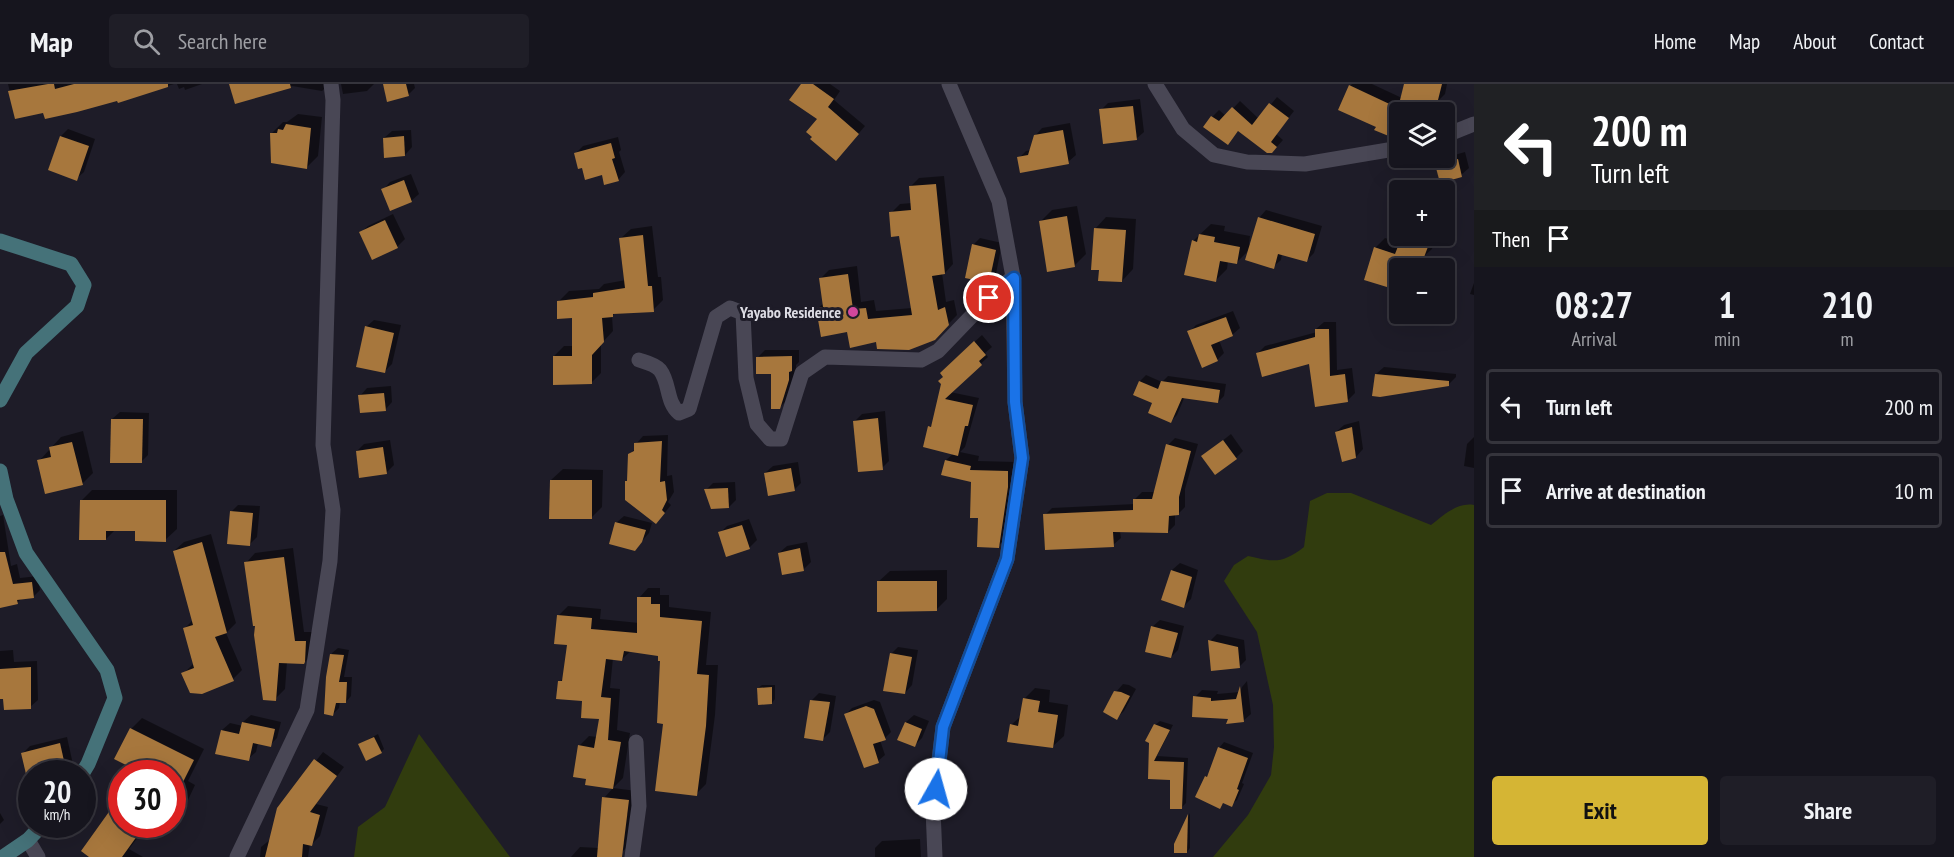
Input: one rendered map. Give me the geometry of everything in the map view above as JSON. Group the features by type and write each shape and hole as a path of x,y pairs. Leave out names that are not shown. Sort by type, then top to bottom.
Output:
{"street":[{"path":"237,857 307,710 330,561 333,510 323,445 333,100 331,84"},
{"path":"935,857 933,809 943,727 1007,559 1022,458 1015,402 1014,278 999,201 949,84"},
{"path":"1155,84 1183,129 1214,155 1247,162 1305,165 1389,150"},
{"path":"1455,131 1474,124"},
{"path":"0,241 71,264 84,285 77,306 26,353 0,400"},
{"path":"639,360 660,370 673,408 679,413 689,409 716,317 730,308 743,313 746,378 757,424 770,439 781,439 802,373 825,357 921,360 938,351 989,298 1014,278"},
{"path":"0,471 6,499 26,553 107,670 115,698 90,760"},
{"path":"632,857 639,806 636,742"},
{"path":"3,857 28,840 38,857"}],"green space":[{"path":"1327,493 1351,493 1431,525 1456,507 1474,505 1474,857 1213,857 1248,815 1271,775 1274,747 1273,705 1257,632 1224,581 1234,565 1248,556 1278,560 1304,547 1310,501"},
{"path":"419,734 510,857 354,857 358,827 385,807"}],"building":[{"path":"54,84 55,89 74,84 168,84 168,87 118,103 117,101 45,119 43,113 15,119 8,91"},
{"path":"229,84 290,84 291,88 235,104"},
{"path":"383,84 406,84 409,96 387,102"},
{"path":"801,84 813,84 834,99 828,107 859,134 836,161 810,139 812,137 806,132 817,119 789,100"},
{"path":"1404,84 1442,84 1438,102 1400,102"},
{"path":"1349,85 1389,104 1389,136 1374,130 1376,127 1338,110"},
{"path":"1269,103 1289,118 1271,142 1277,147 1272,153 1267,153 1238,131 1228,145 1203,127 1211,116 1219,121 1232,107 1252,125"},
{"path":"1133,106 1137,140 1103,144 1099,109"},
{"path":"286,124 311,128 307,169 271,163 270,133 277,133 278,129 283,130"},
{"path":"1063,130 1069,164 1020,173 1017,157 1028,155 1034,135"},
{"path":"60,136 89,146 77,181 48,170"},
{"path":"404,136 405,156 384,158 383,138"},
{"path":"611,143 615,158 612,159 619,181 604,185 602,175 585,180 582,168 578,169 574,153"},
{"path":"1458,159 1462,177 1439,180 1436,168 1455,168 1455,160"},
{"path":"404,180 412,202 390,211 381,189"},
{"path":"936,184 945,274 932,276 938,310 945,307 949,325 935,340 909,350 877,349 876,342 850,348 847,332 821,337 816,308 823,307 819,278 848,274 853,309 866,308 868,319 912,315 899,236 891,237 889,212 911,210 909,186"},
{"path":"1067,216 1075,267 1047,272 1039,221"},
{"path":"1258,217 1315,234 1307,262 1278,254 1274,269 1245,260"},
{"path":"385,220 398,248 372,260 359,232"},
{"path":"1094,228 1126,230 1122,282 1098,281 1099,270 1091,270"},
{"path":"1199,234 1215,237 1214,242 1240,247 1237,264 1220,261 1216,282 1184,275 1192,240 1197,242"},
{"path":"643,235 648,286 652,286 654,312 613,314 613,317 602,318 604,342 592,355 592,384 553,385 553,356 572,356 572,318 557,319 557,301 593,297 593,293 625,288 619,238"},
{"path":"972,244 996,250 989,283 965,278"},
{"path":"1398,246 1428,246 1424,258 1389,258 1389,288 1364,280 1374,247 1395,254"},
{"path":"1226,317 1233,336 1211,345 1218,361 1202,368 1187,331"},
{"path":"365,326 394,333 385,373 356,367"},
{"path":"1315,329 1329,329 1330,376 1345,374 1348,402 1315,407 1309,364 1262,377 1256,353 1315,337"},
{"path":"974,341 986,355 979,361 982,365 945,399 973,405 958,456 923,447 928,426 931,427 941,384 938,381 943,377 940,373"},
{"path":"792,356 792,371 789,372 789,380 780,409 771,409 771,374 756,374 756,357"},
{"path":"1375,374 1449,381 1449,386 1380,397 1372,396"},
{"path":"1139,381 1158,389 1161,381 1220,390 1218,403 1182,398 1171,423 1148,413 1152,403 1133,395"},
{"path":"384,393 386,411 360,413 358,395"},
{"path":"878,418 883,470 858,472 853,421"},
{"path":"111,419 143,419 142,463 110,463"},
{"path":"1352,427 1356,458 1342,462 1335,432"},
{"path":"1223,440 1237,459 1215,475 1201,456"},
{"path":"662,441 660,482 665,481 667,500 662,510 665,513 656,524 625,500 625,481 627,481 628,454 634,451 634,443"},
{"path":"72,442 83,485 45,494 37,460 51,457 49,447"},
{"path":"1166,444 1191,451 1179,497 1179,515 1169,516 1168,533 1113,532 1114,547 1045,550 1043,514 1133,510 1133,499 1152,499"},
{"path":"383,447 387,474 359,478 356,451"},
{"path":"945,460 971,466 970,470 1008,471 1008,487 999,548 977,547 978,518 970,518 971,482 941,475"},
{"path":"791,468 795,491 768,496 764,473"},
{"path":"550,480 592,480 592,519 549,519"},
{"path":"728,488 729,508 711,509 704,489"},
{"path":"80,500 166,500 166,542 135,541 135,531 106,531 106,540 79,540"},
{"path":"230,511 253,513 250,546 227,544"},
{"path":"615,522 646,530 642,542 635,551 609,544"},
{"path":"742,525 750,549 726,557 718,532"},
{"path":"202,542 227,633 215,637 234,681 202,694 190,693 181,673 194,668 183,628 193,625 173,551"},
{"path":"800,548 804,571 782,575 778,553"},
{"path":"0,552 5,552 13,584 32,582 34,598 17,600 18,604 0,608"},
{"path":"284,557 295,641 306,641 305,662 304,664 279,663 276,701 263,700 254,635 255,626 253,626 244,562"},
{"path":"1171,570 1192,577 1184,608 1161,600"},
{"path":"877,581 937,581 937,611 877,612"},
{"path":"637,597 651,597 651,604 660,604 660,617 702,621 697,674 709,675 706,726 697,796 655,791 663,724 657,723 660,661 658,661 658,656 624,651 622,661 606,659 601,697 611,698 608,740 621,742 613,789 585,785 586,779 573,777 578,745 594,748 599,719 581,718 582,701 556,699 558,681 562,681 567,645 554,644 557,615 592,618 591,629 637,633"},
{"path":"1151,626 1178,633 1171,658 1145,652"},
{"path":"1208,640 1238,647 1240,668 1211,671"},
{"path":"890,653 912,657 905,694 883,691"},
{"path":"330,654 344,655 339,682 347,682 346,703 336,703 333,716 324,714"},
{"path":"31,667 31,709 4,710 3,699 0,699 0,669"},
{"path":"1240,686 1244,722 1226,724 1228,719 1192,717 1193,696 1211,698 1211,701 1236,699"},
{"path":"772,687 772,704 758,705 757,688"},
{"path":"1114,691 1130,696 1117,720 1103,712"},
{"path":"1023,698 1040,701 1038,712 1058,715 1053,748 1007,742 1010,724 1018,726"},
{"path":"810,700 830,702 823,741 804,738"},
{"path":"866,706 874,709 886,740 873,744 879,763 864,768 844,714"},
{"path":"242,722 275,729 271,747 253,743 249,761 215,754 221,730 239,734"},
{"path":"905,722 922,729 915,747 897,740"},
{"path":"1154,724 1170,730 1154,761 1184,762 1182,809 1170,809 1170,780 1148,779 1149,743 1145,741"},
{"path":"130,728 194,760 186,776 186,760 114,759"},
{"path":"374,737 382,753 366,761 358,744"},
{"path":"60,743 64,760 23,760 21,753"},
{"path":"1218,747 1248,758 1232,807 1223,803 1220,809 1195,797 1205,776 1207,777"},
{"path":"314,759 337,776 310,812 320,815 312,846 303,844 302,857 265,857 277,808"},
{"path":"602,797 629,800 622,857 597,857"},
{"path":"108,813 108,838 136,838 122,857 89,857 81,851 90,838 96,838 96,830"},
{"path":"1188,814 1187,853 1174,853 1174,844"}],"place":[{"name":"Yayabo Residence","path":"853,312"}],"route":[{"path":"936,789 943,727 1007,559 1022,458 1015,402 1014,278 989,298"}]}
